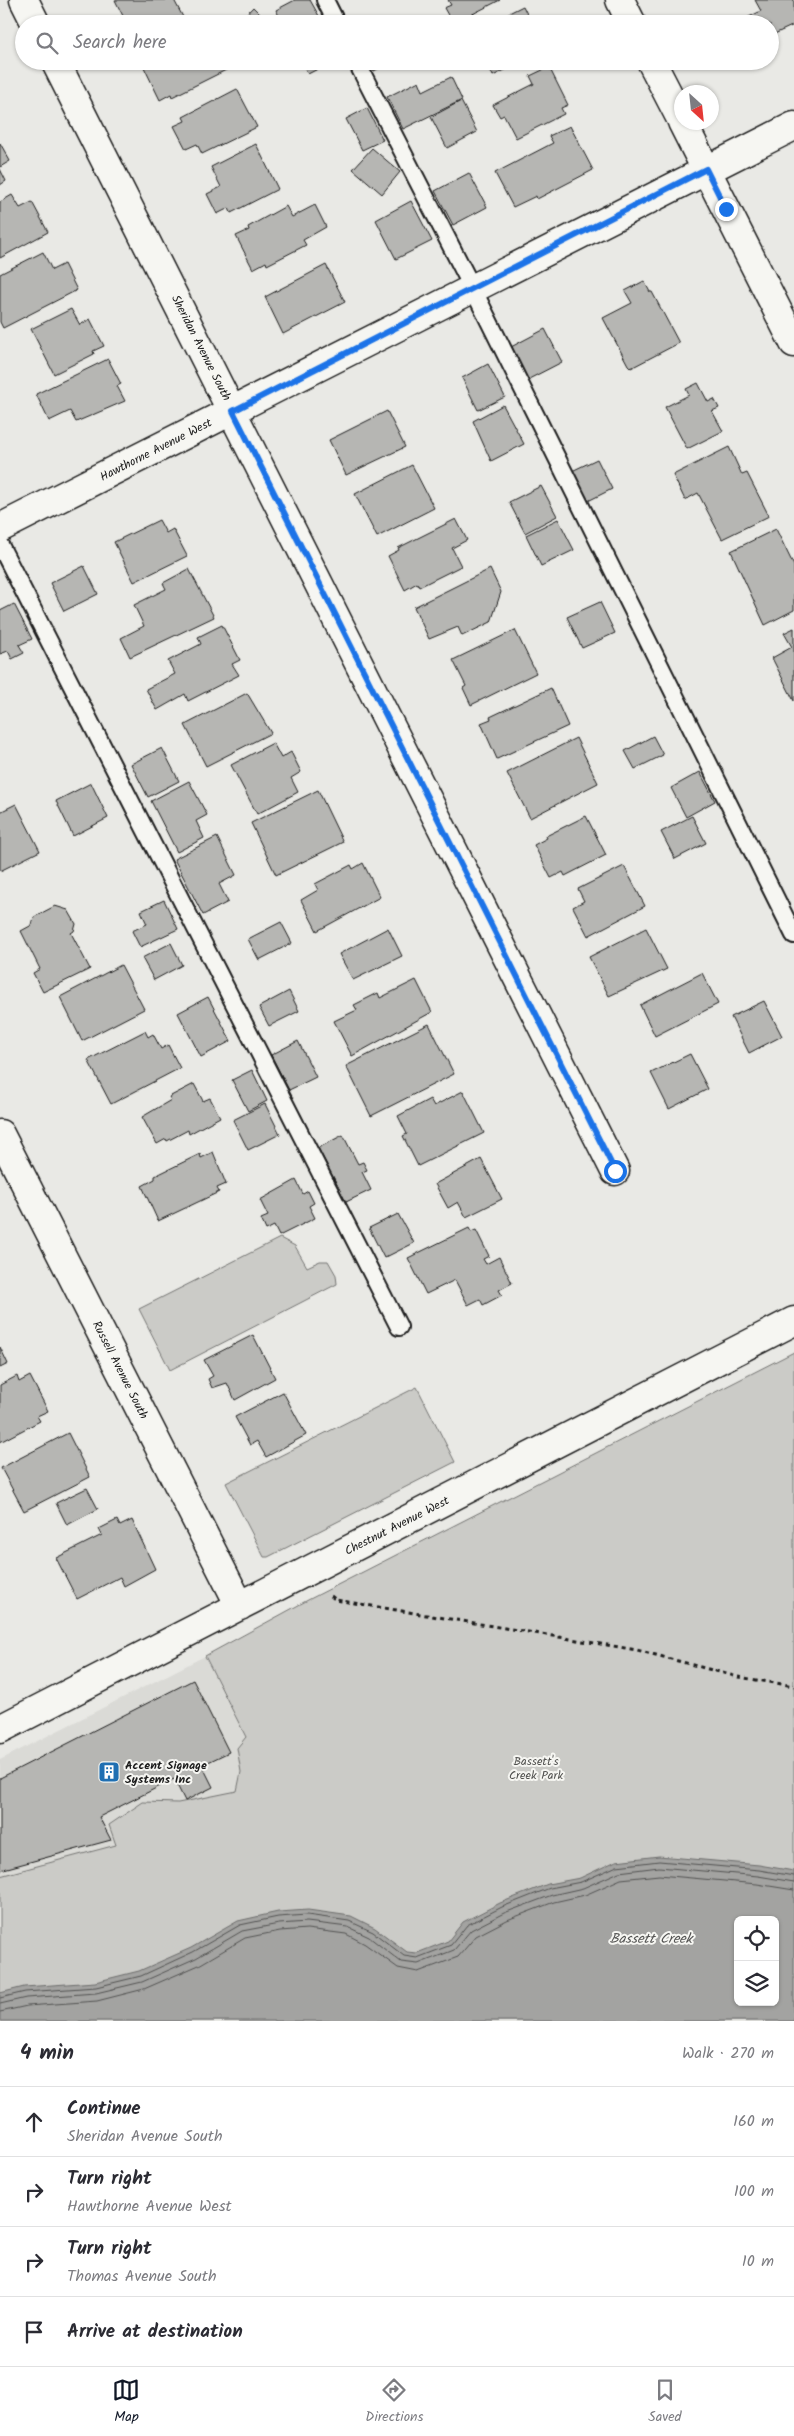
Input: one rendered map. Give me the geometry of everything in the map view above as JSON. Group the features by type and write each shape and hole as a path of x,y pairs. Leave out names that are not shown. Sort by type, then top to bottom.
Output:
{"street":[{"path":"24,0 32,15"},
{"path":"620,0 628,15"},
{"name":"Sheridan Avenue South","path":"60,70 615,1171"},
{"path":"656,70 674,106"},
{"name":"Hawthorne Avenue West","path":"0,528 794,126"},
{"path":"686,130 794,343"},
{"name":"Russell Avenue South","path":"0,1134 240,1606"},
{"name":"Chestnut Avenue West","path":"1,1727 794,1322"}],"lane":[{"path":"324,0 332,15"},
{"path":"361,70 473,289 794,935"},
{"path":"0,545 399,1327"}],"path":[{"path":"298,1577 336,1600 637,1650 738,1677 794,1686"}],"shaded area":[{"path":"205,1656 289,1820 117,1845 0,1876 0,1760"}],"green space":[{"path":"280,1238 295,1246 307,1267 320,1261 328,1261 336,1275 337,1284 170,1370 139,1309"},
{"name":"Bassett's Creek Park","path":"794,1352 794,2021 0,2021 0,1876 116,1845 109,1825 143,1802 178,1803 237,1791 241,1772 237,1748 246,1737 205,1656 306,1601"},
{"path":"417,1387 455,1462 268,1557 264,1557 226,1483"}],"water":[{"name":"Bassett Creek","path":"659,1856 759,1865 794,1871 794,2021 0,2021 0,1993 24,1987 95,1982 139,1971 191,1948 238,1921 278,1912 308,1910 351,1916 375,1928 407,1952 417,1953 448,1941 463,1922 500,1903 548,1884 580,1878 616,1861"}],"building":[{"path":"115,0 174,0 182,15 122,15"},
{"path":"295,0 310,0 318,15 278,15 276,10"},
{"path":"448,0 500,0 471,15 448,15 444,8 451,5"},
{"path":"755,0 794,0 794,25 779,32 779,15 753,15 761,11"},
{"path":"523,6 528,15 505,15"},
{"path":"253,7 261,15 245,15"},
{"path":"145,70 226,70 172,97 171,94 160,100"},
{"path":"306,70 316,70 308,74"},
{"path":"490,70 505,70 493,76"},
{"path":"543,70 550,70 568,105 561,108 564,114 516,138 504,115 500,117 493,105 534,84 530,76"},
{"path":"451,77 462,100 403,129 387,97 419,81 423,91"},
{"path":"237,89 257,127 202,154 197,144 186,149 174,126 185,121 183,117"},
{"path":"461,101 477,132 447,148 431,117"},
{"path":"367,108 383,140 362,150 346,119"},
{"path":"570,126 593,170 537,199 536,196 513,207 495,173 553,143 549,136"},
{"path":"0,143 10,161 0,167"},
{"path":"256,144 278,189 231,213 229,208 217,214 207,194 221,187 211,167"},
{"path":"372,148 400,172 382,194 353,169"},
{"path":"0,169 6,181 0,185"},
{"path":"469,173 487,207 453,225 435,191"},
{"path":"12,195 20,208 32,202 48,232 0,258 0,202"},
{"path":"411,201 432,241 396,259 376,220"},
{"path":"315,205 326,227 303,240 306,245 267,265 266,262 253,269 236,236 249,230 248,227 286,206 292,217"},
{"path":"43,252 52,270 64,264 77,290 3,328 0,322 0,274"},
{"path":"326,265 345,302 283,334 265,297"},
{"path":"644,281 650,292 652,292 679,343 631,368 603,318 632,303 625,291"},
{"path":"71,309 80,325 90,319 104,346 93,351 94,354 54,374 31,329"},
{"path":"545,329 562,362 527,380 511,347"},
{"path":"108,359 121,384 117,386 125,401 76,422 70,411 49,421 36,394"},
{"path":"488,364 505,397 478,410 462,378"},
{"path":"698,383 708,402 714,399 719,408 712,411 723,431 687,449 665,407 689,395 686,389"},
{"path":"503,405 524,444 491,461 473,421"},
{"path":"387,411 405,447 346,475 329,440"},
{"path":"729,447 742,475 747,473 769,516 722,539 698,493 685,500 673,475"},
{"path":"597,459 612,489 588,501 572,471"},
{"path":"412,465 434,508 377,537 355,494"},
{"path":"541,486 557,516 525,533 509,502"},
{"path":"456,519 467,540 452,548 461,566 419,587 417,583 405,590 388,556 399,550 398,548"},
{"path":"558,519 574,550 541,566 526,535"},
{"path":"159,520 166,533 173,529 187,556 134,582 114,542"},
{"path":"776,529 794,566 794,610 765,625 731,551"},
{"path":"84,566 98,594 64,611 50,583"},
{"path":"189,569 214,617 130,657 121,638 144,626 134,605 166,589 163,583"},
{"path":"490,569 501,592 491,622 462,636 458,627 429,639 414,607"},
{"path":"600,602 615,633 582,648 567,617"},
{"path":"14,604 32,639 19,645 24,653 12,659 8,651 0,654 0,611"},
{"path":"222,625 240,660 232,664 239,675 188,701 185,694 157,710 146,689 175,674 168,661 201,644 198,637"},
{"path":"794,628 794,701 772,658 792,647 784,633"},
{"path":"515,630 536,673 471,705 463,688 466,686 453,660"},
{"path":"551,688 568,726 497,759 481,723"},
{"path":"247,693 271,733 206,766 185,725"},
{"path":"653,736 663,755 635,769 625,751"},
{"path":"576,738 598,783 530,818 507,773"},
{"path":"273,743 281,758 291,752 301,772 291,778 298,792 257,814 231,765"},
{"path":"162,748 179,781 148,797 131,764"},
{"path":"700,772 715,801 686,817 671,788"},
{"path":"189,781 207,815 196,821 204,838 177,852 151,801"},
{"path":"91,783 108,818 73,836 56,801"},
{"path":"318,790 343,842 276,875 251,823"},
{"path":"16,804 40,851 0,871 0,812"},
{"path":"586,816 606,855 565,876 563,872 551,878 534,845 547,838 546,836"},
{"path":"692,816 706,843 675,859 661,832"},
{"path":"217,837 236,875 219,884 228,902 203,915 174,859"},
{"path":"363,863 380,897 317,931 301,900 318,890 315,884 351,865 353,869"},
{"path":"624,866 645,906 588,936 573,907 584,901 578,889"},
{"path":"164,900 178,929 140,947 132,931 147,924 141,911"},
{"path":"55,906 68,910 76,924 74,931 71,933 90,969 43,992 33,973 40,969 21,931 32,925 34,917"},
{"path":"281,922 292,943 259,960 248,939"},
{"path":"388,928 402,956 353,980 339,954"},
{"path":"646,928 667,969 609,996 589,957"},
{"path":"171,943 182,965 154,980 142,958"},
{"path":"121,965 144,1009 82,1041 60,997"},
{"path":"702,973 718,1004 655,1036 640,1005"},
{"path":"416,980 432,1012 352,1056 334,1021 357,1010 354,1005 378,993 380,998"},
{"path":"289,991 299,1011 269,1026 259,1007"},
{"path":"208,997 231,1041 201,1057 178,1013"},
{"path":"764,1001 782,1036 749,1053 731,1017"},
{"path":"429,1024 454,1074 371,1116 346,1066"},
{"path":"145,1031 148,1037 153,1034 161,1049 168,1045 180,1068 111,1104 88,1060"},
{"path":"298,1041 316,1077 289,1090 271,1055"},
{"path":"690,1054 708,1089 669,1109 651,1073"},
{"path":"252,1070 267,1101 248,1111 232,1080"},
{"path":"194,1084 203,1101 210,1098 220,1117 189,1134 188,1130 157,1144 142,1117 171,1100 169,1097"},
{"path":"463,1091 484,1133 418,1166 403,1136 407,1134 398,1116 430,1099 434,1106"},
{"path":"265,1104 280,1134 248,1150 233,1120"},
{"path":"343,1135 358,1164 363,1162 367,1170 362,1172 371,1190 346,1202 318,1148"},
{"path":"213,1152 226,1184 217,1188 219,1192 158,1221 142,1186 155,1179 155,1176 200,1154 201,1158"},
{"path":"481,1159 502,1199 466,1217 458,1202 448,1208 435,1184"},
{"path":"296,1180 303,1194 308,1191 314,1203 309,1206 315,1218 279,1236 274,1226 266,1230 261,1219 268,1216 260,1200"},
{"path":"398,1214 414,1243 384,1258 369,1228"},
{"path":"469,1228 471,1232 476,1230 489,1256 483,1259 486,1264 499,1257 512,1283 499,1290 502,1295 483,1305 480,1299 468,1305 455,1280 426,1294 408,1258"},
{"path":"253,1335 275,1378 235,1400 227,1383 212,1388 208,1379 213,1376 204,1360"},
{"path":"0,1347 8,1364 0,1368"},
{"path":"17,1376 19,1382 30,1376 48,1411 37,1416 40,1421 0,1442 0,1385"},
{"path":"283,1392 306,1435 266,1457 257,1441 250,1445 235,1417"},
{"path":"68,1433 90,1477 24,1511 1,1468"},
{"path":"87,1488 98,1509 67,1525 56,1503"},
{"path":"117,1520 120,1526 132,1520 155,1569 124,1586 120,1577 77,1599 56,1558 102,1535 99,1529"},
{"name":"Accent Signage Systems Inc","path":"193,1680 229,1752 202,1765 213,1787 185,1801 174,1779 99,1817 111,1840 0,1870 0,1778"}],"place":[{"name":"Accent Signage Systems Inc","path":"109,1772"}],"route":[{"path":"615,1171 233,411 706,169 726,209"}]}
